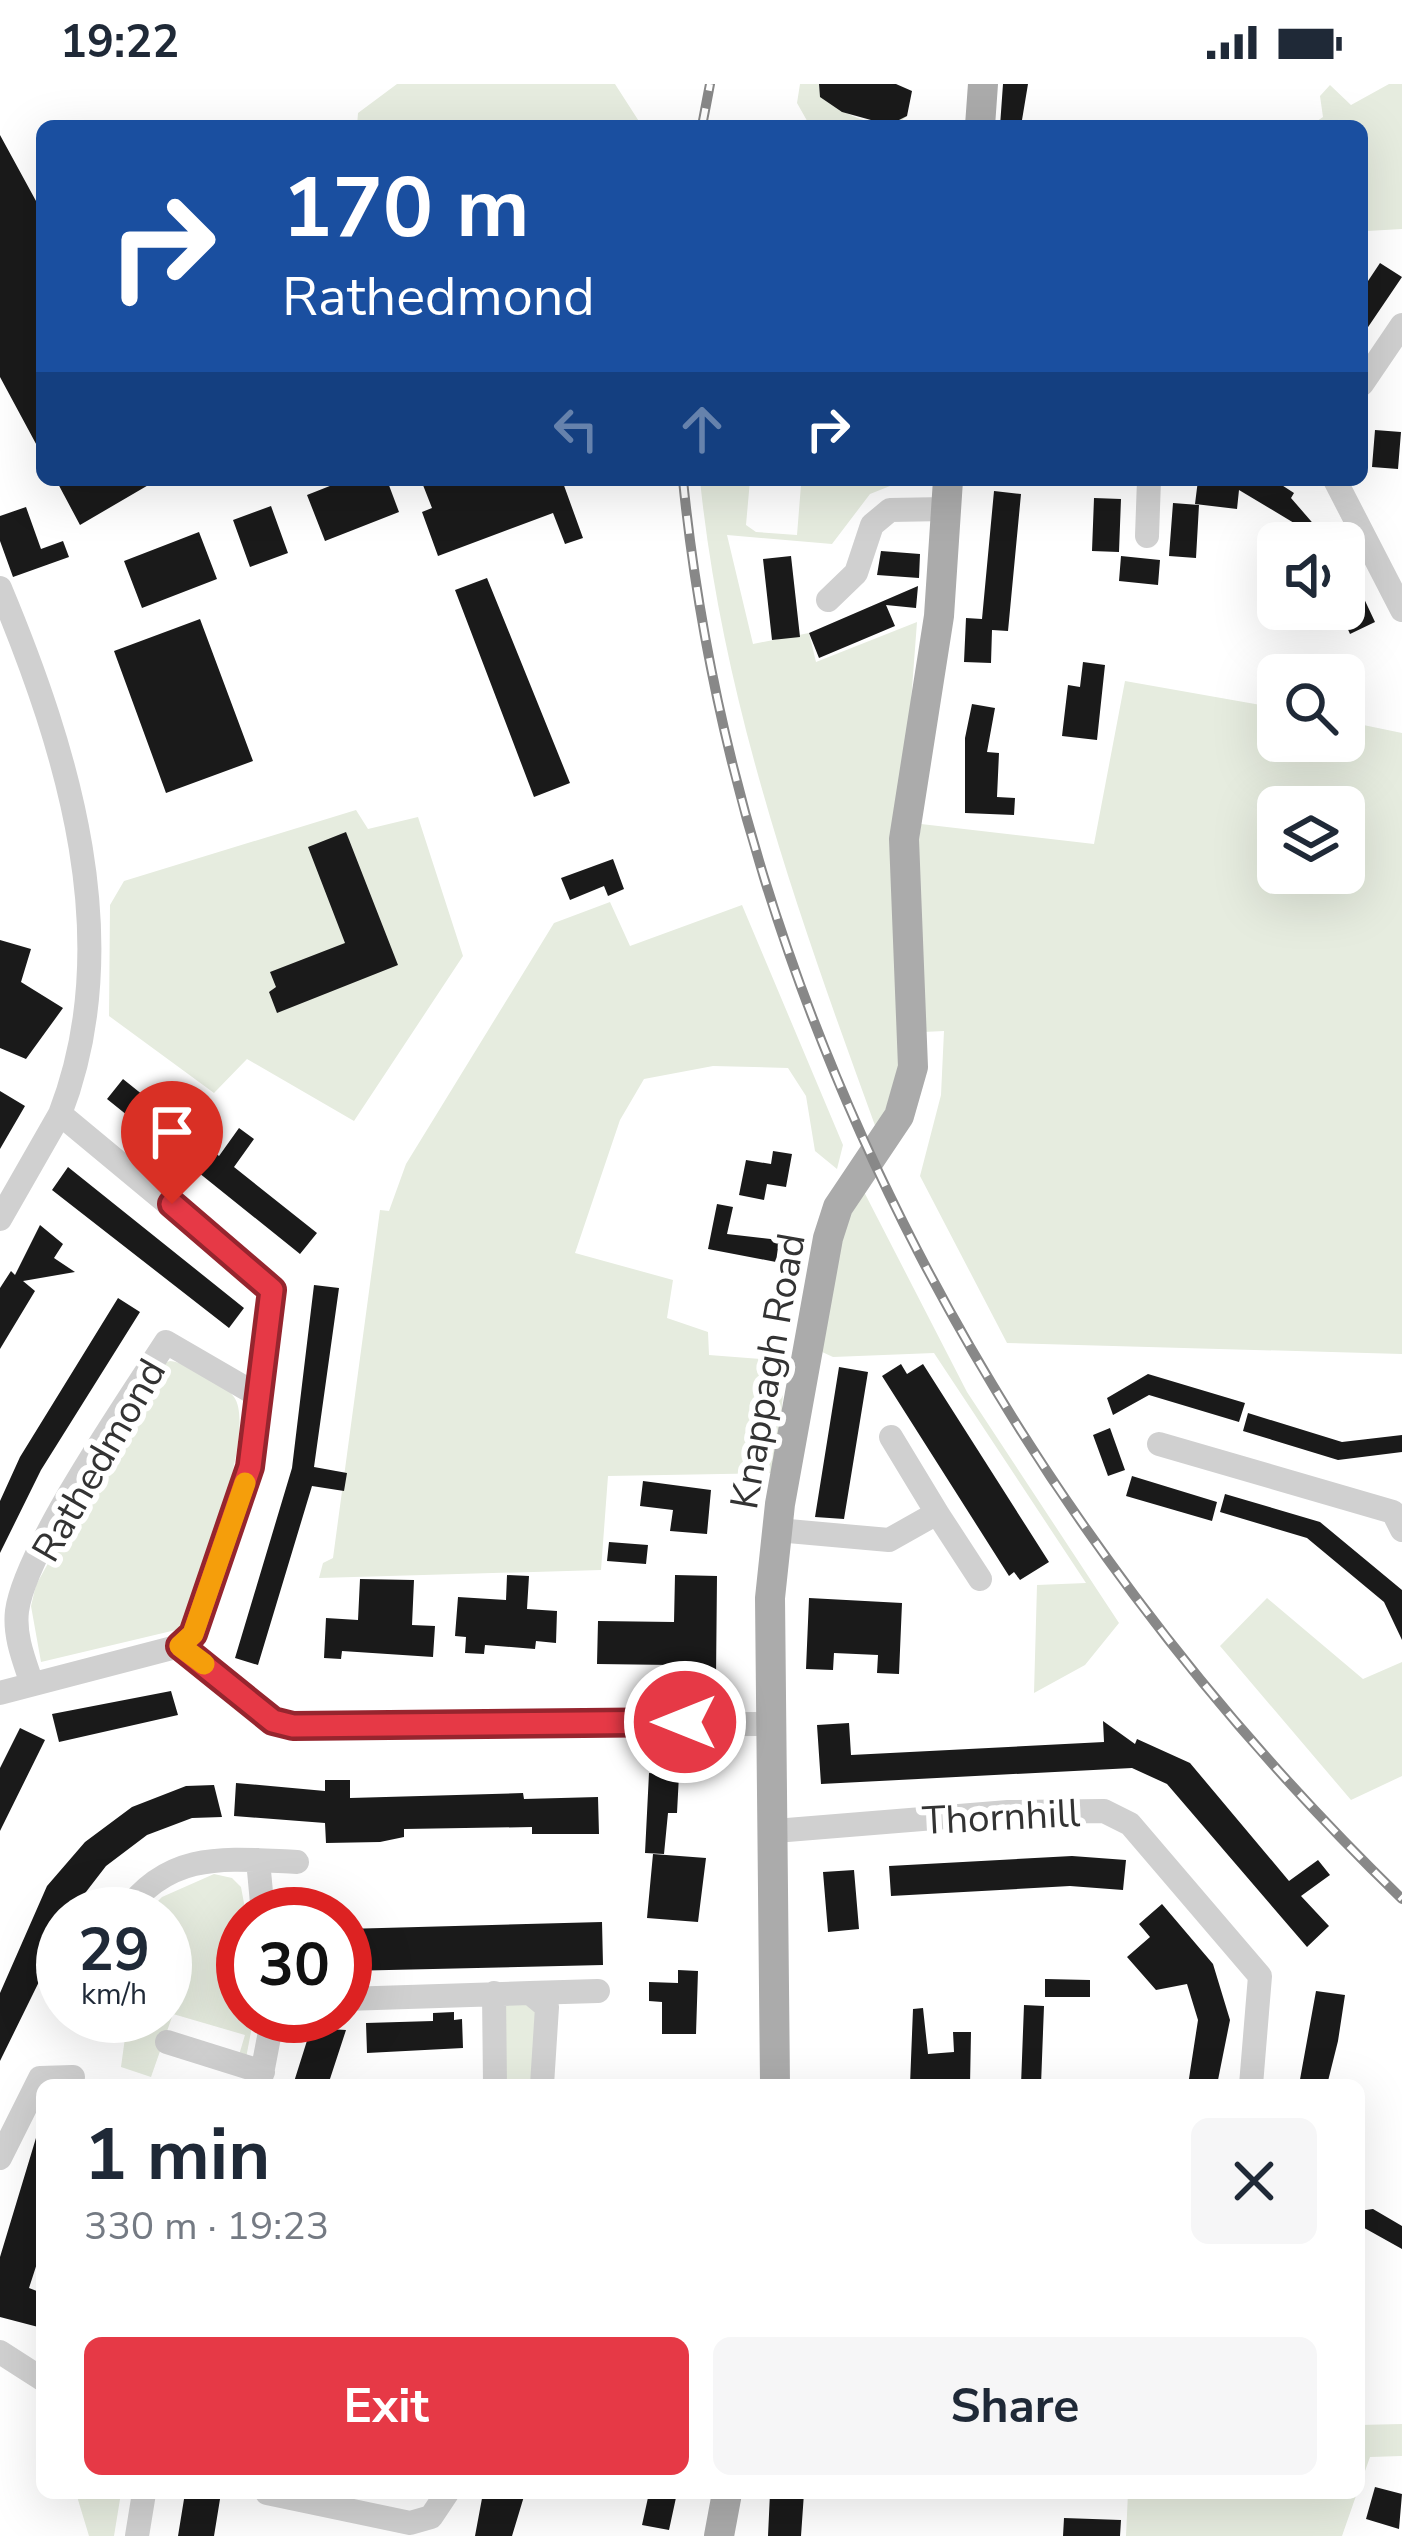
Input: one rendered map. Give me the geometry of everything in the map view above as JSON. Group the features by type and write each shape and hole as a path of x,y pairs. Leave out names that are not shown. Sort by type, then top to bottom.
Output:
{"main road":[{"path":"980,120 983,84"},
{"name":"Knappagh Road","path":"775,2079 770,1598 828,1238 838,1207 909,1093 913,1067 904,839 932,670 947,495"},
{"path":"719,2536 727,2499"}],"street":[{"path":"1368,375 1402,325"},
{"path":"1147,536 1149,486"},
{"path":"1338,486 1402,610"},
{"path":"828,600 856,573 872,525 890,510 947,495"},
{"path":"0,588 50,711 84,853 85,1026 60,1114 0,1219"},
{"path":"0,1693 180,1646 193,1634 250,1467 272,1290 60,1114"},
{"name":"Rathedmond","path":"0,1645 103,1439 166,1342 257,1395"},
{"path":"891,1437 980,1579"},
{"path":"1160,1444 1399,1516"},
{"path":"778,1529 857,1541 889,1540 937,1513"},
{"name":"Rathedmond","path":"17,1609 18,1643 32,1684"},
{"path":"180,1646 273,1721 293,1726 770,1724"},
{"name":"Thornhill","path":"776,1831 1008,1812 1104,1811 1130,1824 1260,1976 1251,2079"},
{"path":"153,1887 200,1859 298,1862"},
{"path":"258,1861 260,1887"},
{"path":"372,1998 598,1991"},
{"path":"494,1993 495,2079"},
{"path":"530,1993 547,2007 542,2079"},
{"path":"170,2043 261,2079 268,2043"},
{"path":"40,2079 73,2077"},
{"path":"0,2158 36,2086"},
{"path":"0,2352 36,2374"},
{"path":"137,2536 143,2499"},
{"path":"322,2499 359,2503 420,2522 443,2499"}],"shaded area":[{"path":"397,84 615,84 638,120 357,120 358,113"},
{"path":"800,84 819,84 821,97 862,120 807,120 797,103"},
{"path":"1389,84 1402,84 1402,229 1368,231 1368,120 1319,120 1323,117 1320,96 1330,85 1351,105"},
{"path":"701,486 749,486 746,525 756,532 797,535 801,486 890,486 870,494 832,544 727,535 753,644 809,633 816,662 917,622 910,715 903,1065 877,1131 768,811 711,564"},
{"path":"1125,681 1257,704 1257,762 1365,762 1365,725 1402,733 1402,1354 1007,1343 920,1176 941,1095 944,1031 923,1032 916,865 921,824 1094,844"},
{"path":"356,810 368,829 418,817 463,956 354,1121 247,1059 214,1093 109,1016 110,905 124,881"},
{"path":"610,902 630,946 742,905 843,1145 837,1169 815,1151 806,1096 788,1068 713,1066 644,1079 620,1120 575,1253 673,1280 667,1318 708,1332 709,1355 786,1361 776,1473 608,1476 601,1570 319,1578 323,1563 333,1558 380,1210 389,1211 406,1164 554,923"},
{"path":"860,1184 967,1392 1119,1623 1085,1665 1034,1693 1037,1585 1086,1583 934,1353 833,1357 820,1351 837,1240"},
{"path":"170,1361 222,1385 234,1397 239,1415 232,1475 180,1629 41,1662 31,1606 36,1585 158,1365"},
{"path":"1267,1598 1363,1679 1402,1662 1402,1776 1351,1800 1220,1646"},
{"path":"214,1874 232,1878 241,1887 216,1887 216,2027 192,2020 192,1887 185,1887"},
{"path":"522,2002 537,2009 533,2079 504,2079 506,2003"},
{"path":"124,2043 163,2043 151,2077 121,2067"},
{"path":"243,2043 249,2043 246,2058 239,2055"},
{"path":"1402,2424 1402,2456 1370,2457 1365,2471 1365,2425"},
{"path":"78,2499 120,2499 114,2536 89,2536"},
{"path":"1128,2499 1355,2499 1342,2536 1126,2536"}],"building":[{"path":"819,84 896,84 912,91 907,116 899,120 871,120 842,112 820,97"},
{"path":"1003,84 1028,84 1022,120 1000,120"},
{"path":"0,135 36,201 36,444 0,377"},
{"path":"1380,263 1402,277 1368,327 1368,281"},
{"path":"1375,430 1401,432 1398,469 1372,467"},
{"path":"59,486 147,486 80,525"},
{"path":"330,486 389,486 399,512 325,541 307,495"},
{"path":"423,486 564,486 583,538 565,544 553,513 438,556 422,512 432,508"},
{"path":"1197,486 1283,486 1294,493 1291,498 1312,522 1292,522 1239,490 1237,509 1195,504"},
{"path":"994,491 1021,494 1008,631 992,630 991,663 964,662 966,618 982,619"},
{"path":"1094,498 1121,499 1119,552 1092,551"},
{"path":"1173,503 1199,505 1196,558 1169,556"},
{"path":"271,506 288,553 250,567 233,520"},
{"path":"26,507 41,549 63,541 69,557 13,577 0,541 0,516"},
{"path":"199,532 217,579 142,608 124,561"},
{"path":"881,551 920,554 919,578 877,575"},
{"path":"791,556 800,637 772,640 763,559"},
{"path":"1121,556 1160,560 1158,585 1119,581"},
{"path":"487,578 570,783 534,797 455,590"},
{"path":"918,586 916,608 886,605 895,626 819,658 809,633"},
{"path":"1365,601 1375,622 1365,627"},
{"path":"200,619 253,761 166,793 114,651"},
{"path":"1083,662 1105,665 1097,740 1062,736 1068,685 1080,687"},
{"path":"972,704 995,708 987,752 999,753 997,797 1015,798 1014,815 965,813 965,738"},
{"path":"346,832 398,965 277,1013 269,992 276,987 270,972 345,943 308,847"},
{"path":"613,859 624,889 608,896 604,886 570,900 561,878"},
{"path":"0,940 31,949 21,982 63,1008 26,1059 0,1048"},
{"path":"123,1079 219,1156 239,1128 254,1139 234,1167 317,1233 300,1254 107,1099"},
{"path":"0,1091 25,1106 0,1149"},
{"path":"773,1151 792,1154 786,1187 767,1184 764,1200 739,1195 746,1160 771,1164"},
{"path":"68,1167 244,1308 229,1328 52,1190"},
{"path":"717,1204 733,1207 727,1234 779,1240 776,1262 708,1249"},
{"path":"40,1225 63,1244 54,1258 75,1272 23,1281 35,1291 0,1349 0,1288 11,1271 15,1275"},
{"path":"314,1285 339,1288 314,1467 347,1473 344,1491 312,1486 258,1665 235,1658 292,1468"},
{"path":"118,1298 140,1312 41,1470 0,1553 0,1501 20,1457"},
{"path":"901,1364 907,1374 923,1364 1049,1562 1020,1580 1014,1572 1009,1576 882,1376"},
{"path":"839,1367 868,1372 844,1519 815,1517"},
{"path":"1148,1374 1245,1403 1239,1422 1149,1395 1113,1415 1107,1398"},
{"path":"1248,1413 1342,1442 1402,1435 1402,1452 1338,1460 1243,1431"},
{"path":"1110,1428 1125,1470 1108,1476 1093,1435"},
{"path":"1132,1476 1217,1502 1212,1521 1126,1496"},
{"path":"643,1481 711,1490 707,1534 670,1531 673,1510 640,1506"},
{"path":"1225,1494 1320,1522 1402,1590 1402,1640 1384,1602 1307,1538 1220,1512"},
{"path":"609,1542 648,1545 646,1564 607,1561"},
{"path":"507,1575 529,1576 527,1609 557,1611 556,1643 536,1641 535,1649 485,1645 484,1654 465,1653 466,1637 455,1636 458,1597 506,1600"},
{"path":"675,1575 717,1576 716,1678 705,1683 672,1677 672,1665 597,1664 598,1621 674,1622"},
{"path":"360,1579 414,1580 412,1625 435,1626 433,1657 342,1651 341,1659 324,1658 326,1618 358,1620"},
{"path":"809,1598 902,1603 899,1674 877,1673 878,1655 834,1653 833,1670 806,1669"},
{"path":"171,1691 178,1715 59,1742 52,1714"},
{"path":"1103,1721 1135,1744 1137,1739 1190,1763 1289,1881 1318,1860 1330,1875 1301,1896 1329,1926 1307,1947 1167,1784 1132,1768 821,1784 817,1725 849,1723 851,1755 1104,1742"},
{"path":"20,1728 45,1740 0,1831 0,1768"},
{"path":"649,1773 679,1775 677,1813 668,1813 664,1854 645,1853"},
{"path":"325,1780 350,1780 350,1798 523,1793 524,1799 598,1797 599,1834 532,1834 532,1827 404,1829 404,1837 380,1842 326,1843 325,1823 234,1816 236,1783 325,1791"},
{"path":"214,1785 222,1817 192,1818 147,1835 106,1866 90,1887 47,1887 85,1842 132,1807 186,1786"},
{"path":"653,1854 706,1858 698,1922 647,1918"},
{"path":"1072,1856 1126,1860 1123,1890 1070,1886 891,1896 889,1866"},
{"path":"854,1870 859,1929 828,1932 823,1872"},
{"path":"1162,1904 1213,1964 1230,2020 1218,2079 1189,2079 1198,2020 1187,1984 1156,1990 1127,1957 1150,1937 1139,1924"},
{"path":"36,1911 36,1988 0,2061 0,1993"},
{"path":"602,1922 603,1965 372,1970 372,1928"},
{"path":"678,1970 698,1971 696,2034 662,2034 662,2002 649,2001 649,1982 678,1983"},
{"path":"1045,1979 1090,1980 1090,1997 1045,1997"},
{"path":"1316,1991 1345,1995 1328,2079 1300,2079"},
{"path":"1024,2005 1044,2006 1041,2079 1021,2079"},
{"path":"923,2008 928,2054 954,2052 953,2032 971,2032 970,2079 910,2079 913,2009"},
{"path":"454,2012 454,2020 462,2019 463,2048 367,2053 372,2023 433,2021 433,2013"},
{"path":"306,2043 342,2043 330,2079 295,2079"},
{"path":"36,2138 36,2266 29,2288 36,2291 36,2326 0,2317 0,2257"},
{"path":"1373,2209 1402,2226 1402,2249 1365,2228 1365,2210"},
{"path":"1375,2487 1402,2494 1399,2529 1366,2519"},
{"path":"184,2499 220,2499 214,2536 178,2536"},
{"path":"482,2499 523,2499 512,2536 475,2536"},
{"path":"648,2499 676,2499 669,2530 642,2525"},
{"path":"770,2499 804,2499 801,2536 768,2536"},
{"path":"1064,2518 1121,2520 1120,2536 1063,2536"}],"railway":[{"path":"703,120 710,84"},
{"path":"684,486 714,681 764,877 832,1068 918,1252 1019,1428 1134,1595 1262,1753 1402,1899"}],"slow traffic":[{"path":"204,1664 180,1646 193,1634 245,1483"}],"route":[{"path":"172,1204 272,1290 250,1467 193,1634 180,1646 273,1721 293,1726 685,1722"}]}
